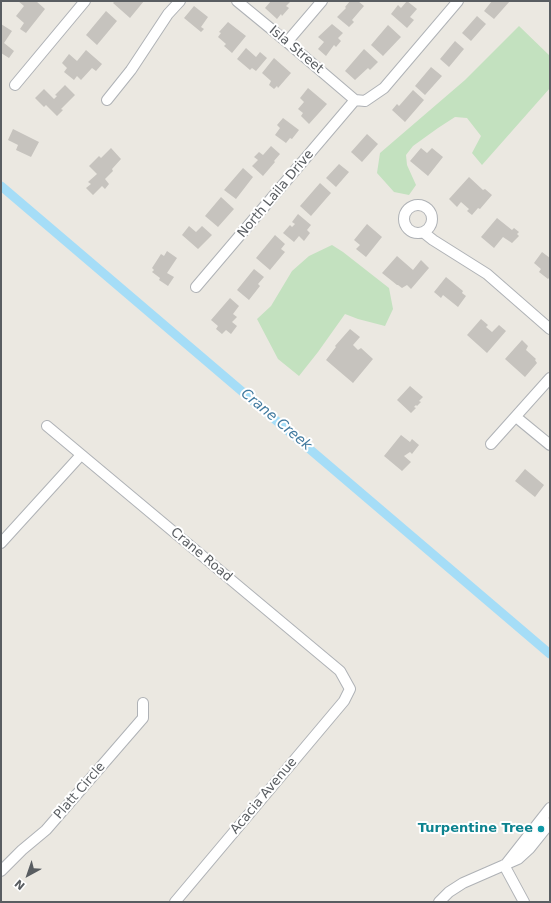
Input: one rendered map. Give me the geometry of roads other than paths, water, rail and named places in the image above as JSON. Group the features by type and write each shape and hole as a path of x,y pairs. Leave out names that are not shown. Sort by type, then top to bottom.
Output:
{"street":[{"path":"15,85 85,1"},
{"path":"107,100 131,70 168,14 180,1"},
{"name":"Isla Street","path":"237,1 355,100"},
{"path":"287,42 322,1"},
{"path":"355,100 365,101 384,88 458,1"},
{"name":"North Laila Drive","path":"196,288 355,100"},
{"path":"423,232 433,240 487,274 550,328"},
{"path":"492,444 550,378"},
{"path":"516,417 550,445"},
{"name":"Crane Road","path":"47,426 340,672 350,689"},
{"path":"1,544 81,455"},
{"name":"Acacia Avenue","path":"175,902 344,702 350,689"},
{"name":"Platt Circle","path":"1,871 22,850 46,830 143,718 143,703"},
{"path":"504,865 550,808"},
{"path":"439,902 449,892 463,883 518,859 550,823"},
{"path":"504,865 524,902"}],"waterway":[{"name":"Crane Creek","path":"1,186 550,654"}],"place":[{"name":"Turpentine Tree","path":"541,829"}]}
